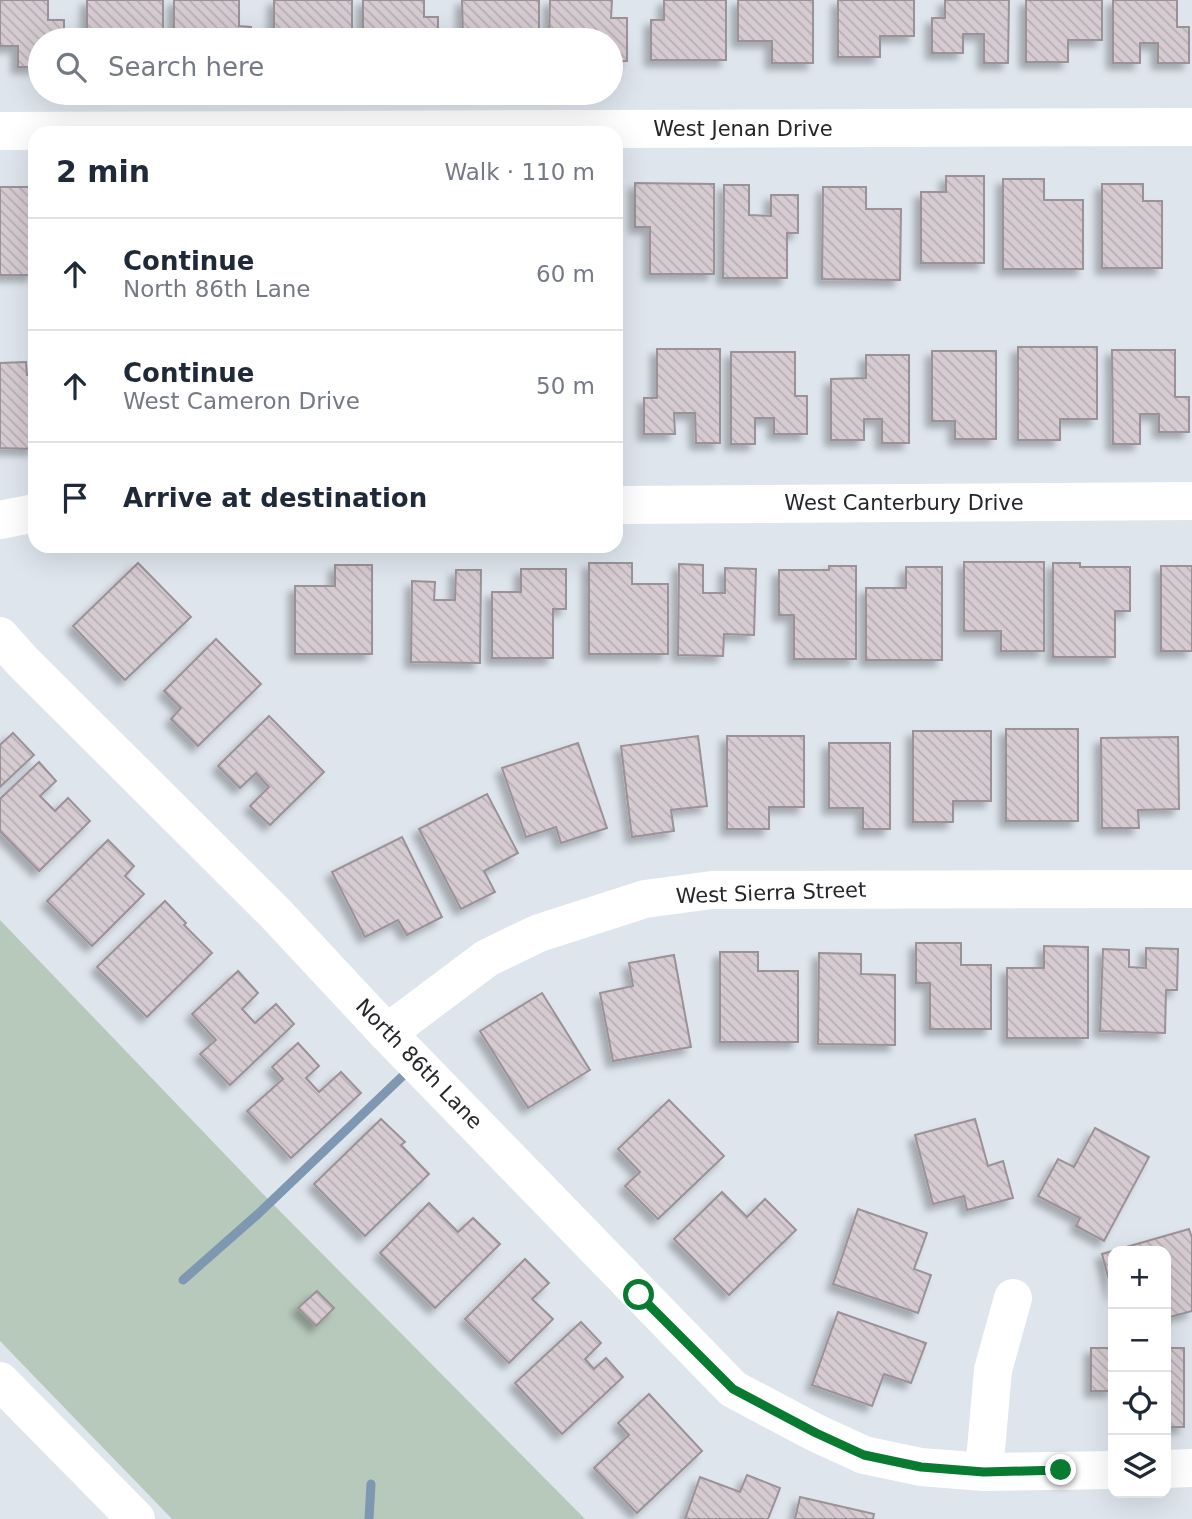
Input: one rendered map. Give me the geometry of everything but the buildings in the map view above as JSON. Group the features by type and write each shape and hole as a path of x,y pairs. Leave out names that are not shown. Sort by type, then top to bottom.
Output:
{"street":[{"name":"West Jenan Drive","path":"623,129 1192,127"},
{"name":"West Jenan Drive","path":"0,131 28,131"},
{"name":"West Canterbury Drive","path":"623,505 1192,501"},
{"path":"0,520 28,514"},
{"name":"North 86th Lane","path":"0,636 276,914 387,1033 733,1389 864,1455 921,1467 984,1472 1108,1470"},
{"name":"West Sierra Street","path":"387,1033 487,958 539,933 645,899 712,890 1192,889"},
{"path":"984,1472 993,1370 1013,1298"},
{"path":"0,1381 136,1519"},
{"path":"1171,1469 1192,1468"}],"green space":[{"path":"0,920 262,1193 585,1519 172,1519 0,1341"}],"waterway":[{"path":"183,1280 258,1214 410,1069"},
{"path":"369,1519 371,1484"}],"route":[{"path":"639,1295 733,1389 864,1455 921,1467 984,1472 1061,1470"}]}
